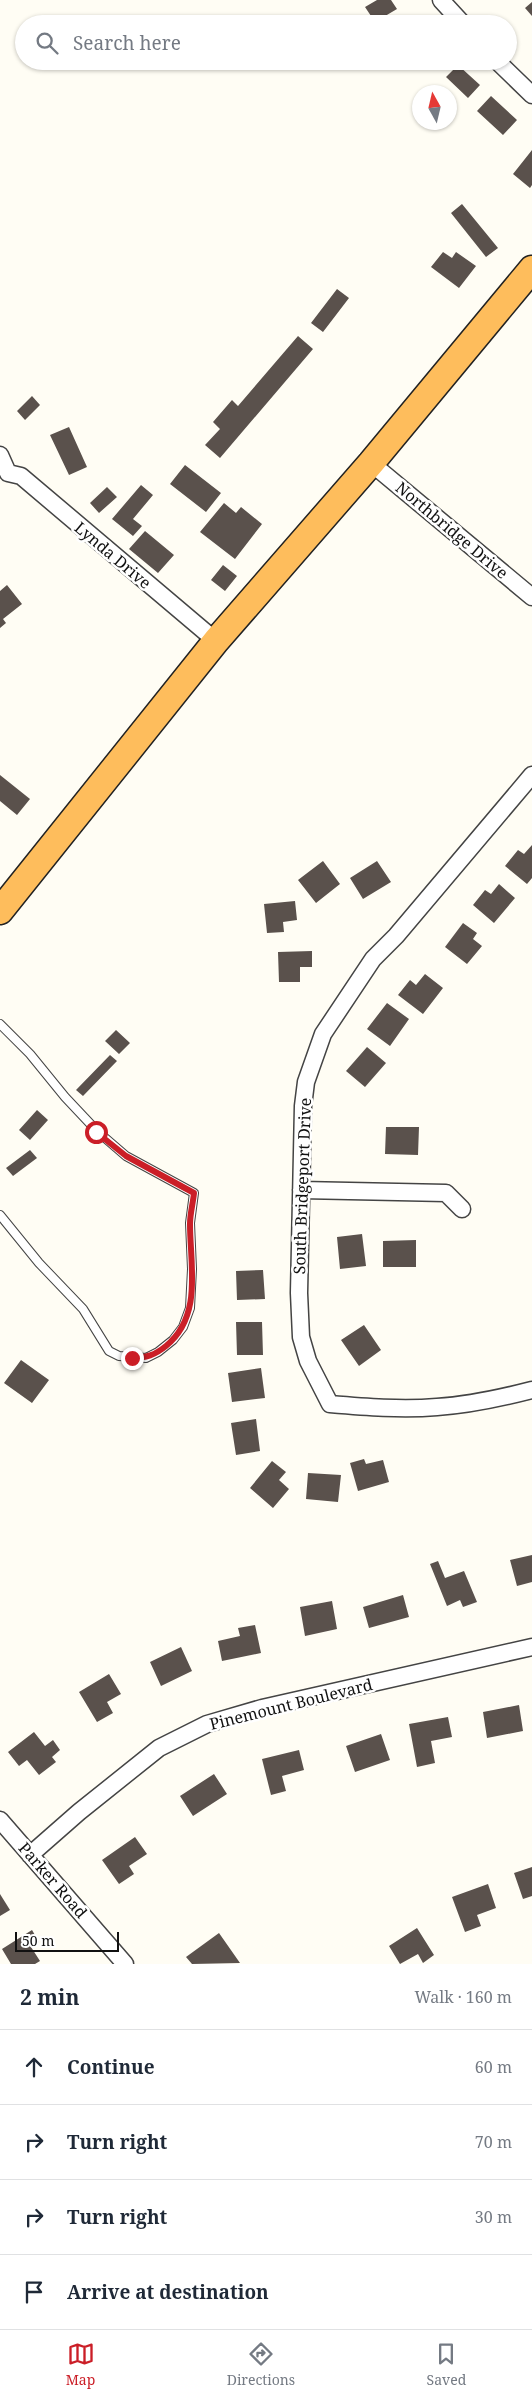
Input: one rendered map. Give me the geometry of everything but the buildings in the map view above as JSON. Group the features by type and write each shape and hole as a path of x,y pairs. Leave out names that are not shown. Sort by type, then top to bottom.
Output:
{"highway":[{"path":"0,911 216,641 371,464 532,269"}],"street":[{"path":"441,0 455,15"},
{"path":"506,70 532,95"},
{"name":"Lynda Drive","path":"0,455 4,475 21,476 216,641"},
{"name":"Northbridge Drive","path":"371,464 532,597"},
{"name":"South Bridgeport Drive","path":"532,775 396,936 373,959 323,1034 306,1082 303,1106 299,1294 301,1337 308,1361 330,1404 374,1407 437,1407 488,1400 532,1390"},
{"path":"300,1190 446,1192 462,1208"},
{"name":"Pinemount Boulevard","path":"30,1855 79,1812 159,1748 206,1724 262,1708 532,1647"},
{"name":"Parker Road","path":"0,1820 125,1964"}],"lane":[{"path":"0,1024 30,1054 96,1132 126,1156 194,1193 190,1222 192,1269 190,1308 183,1327 173,1340 158,1352 146,1358 119,1356 109,1351 83,1309 40,1263 0,1215"}],"route":[{"path":"96,1132 126,1156 168,1181 194,1193 190,1222 192,1244 190,1308 183,1327 173,1340 158,1352 146,1358 132,1358"}]}
